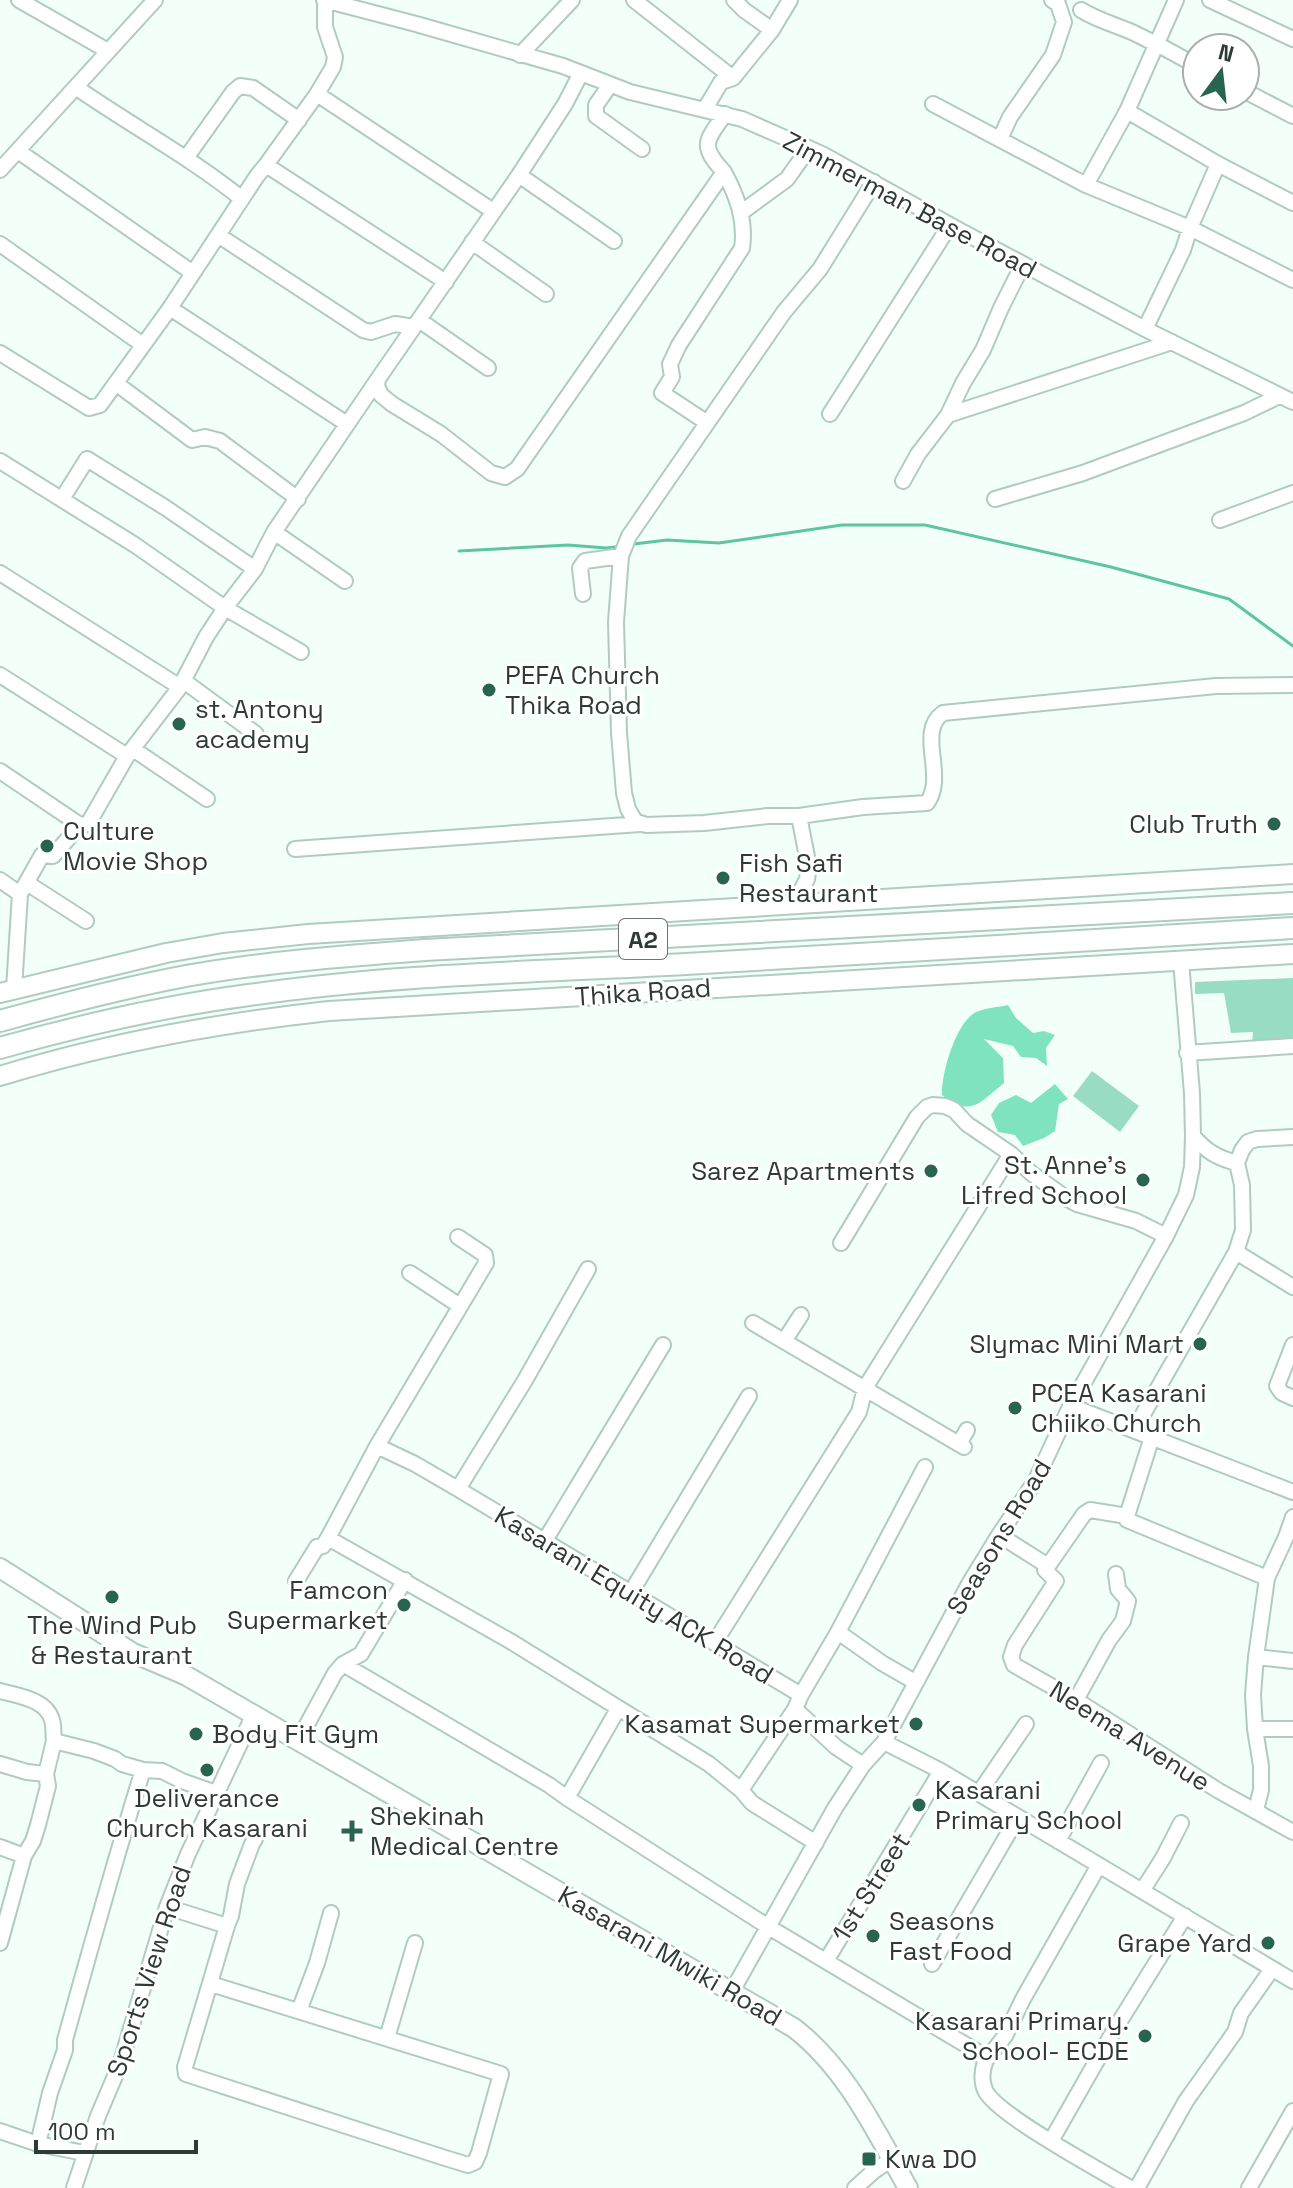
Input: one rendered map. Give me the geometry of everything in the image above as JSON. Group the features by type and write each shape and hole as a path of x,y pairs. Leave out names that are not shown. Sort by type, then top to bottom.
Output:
{"highway":[{"name":"Thika Road","path":"0,1021 171,979 323,958 1293,903"},
{"name":"Thika Road","path":"0,1048 64,1030 184,1005 318,986 1293,928"}],"main road":[{"path":"7,991 166,953 237,941 308,934 1293,874"},
{"name":"Thika Road","path":"0,1076 124,1043 280,1016 329,1011 1293,954"},
{"name":"Kasarani Mwiki Road","path":"0,1568 133,1653 185,1675 254,1714 794,2028 818,2048 858,2101 908,2188"}],"street":[{"path":"19,0 108,51"},
{"path":"0,170 155,0"},
{"path":"0,353 75,401 89,408 100,405 170,308 333,67 335,57 325,27 324,0"},
{"name":"Zimmerman Base Road","path":"324,0 581,73 630,92 742,119 809,148 1145,329 1286,399"},
{"path":"520,55 572,0"},
{"path":"634,0 733,78"},
{"path":"734,0 772,30"},
{"path":"705,109 721,82 733,78 772,30 790,0"},
{"path":"1000,139 1010,117 1053,55 1064,22 1058,4 1052,0"},
{"path":"1086,185 1127,111 1176,0"},
{"path":"1210,0 1293,39"},
{"path":"1081,10 1181,57"},
{"path":"0,771 80,825 88,824 130,753 182,684 206,637 255,569 274,532 519,175 565,104 581,73"},
{"path":"610,85 596,105 596,116 642,149"},
{"path":"186,158 240,86 253,88 299,120"},
{"path":"77,88 186,158 242,199"},
{"path":"317,94 493,211"},
{"path":"1261,99 1293,116"},
{"path":"933,104 1086,185 1190,228 1293,280"},
{"path":"1127,111 1293,203"},
{"path":"706,422 662,393 672,377 670,364 679,345 742,248 742,212 724,172 707,149 710,136 725,114"},
{"path":"742,212 787,179 809,148"},
{"path":"18,151 193,273"},
{"path":"1145,329 1183,250 1218,164"},
{"path":"266,165 446,282"},
{"path":"378,379 381,395 392,404 441,434 491,473 505,477 512,473 724,172"},
{"path":"519,175 614,241"},
{"path":"640,824 630,816 624,793 619,733 616,622 621,556 629,536 706,422 784,312 820,269 874,182"},
{"path":"830,414 950,225"},
{"path":"218,235 363,330 371,332 395,324 417,323 488,368"},
{"path":"472,242 546,294"},
{"path":"0,244 143,345"},
{"path":"903,481 918,454 948,415 983,350 1023,264"},
{"path":"170,308 347,424"},
{"path":"948,415 1172,342"},
{"path":"117,384 192,440 205,437 220,441 298,499"},
{"path":"995,499 1083,473 1286,399"},
{"path":"62,499 87,459 255,569"},
{"path":"0,461 135,545 225,608 301,652"},
{"path":"1220,520 1293,493"},
{"path":"274,532 345,581"},
{"path":"583,594 580,568 585,561 621,556"},
{"path":"0,573 182,684 256,734"},
{"path":"0,675 207,799"},
{"path":"295,849 640,824 704,823 927,803 935,784 931,732 935,719 943,713 1216,686 1293,685"},
{"path":"794,905 807,879 809,867 799,816"},
{"path":"7,991 20,894 42,855 53,856 80,825"},
{"path":"29,879 30,885 86,921"},
{"path":"0,880 20,894"},
{"name":"Seasons Road","path":"731,1993 835,1808 863,1765 884,1742 999,1535 1036,1480 1069,1409 1166,1236 1190,1182 1192,1093 1181,961"},
{"path":"1187,1053 1293,1046"},
{"path":"841,1243 917,1117 927,1107 937,1105 954,1110 967,1124 1066,1198 1136,1221 1166,1236"},
{"path":"1193,1136 1216,1157 1237,1163"},
{"path":"1134,1430 1236,1252 1243,1230 1243,1202 1237,1163 1242,1150 1248,1142 1257,1139 1293,1137"},
{"path":"715,1642 859,1412 865,1388 1011,1154"},
{"path":"296,1581 317,1547 323,1546 328,1538 377,1446 486,1259 485,1255 458,1237"},
{"path":"1236,1252 1293,1287"},
{"path":"458,1489 588,1269"},
{"path":"410,1273 460,1306"},
{"path":"784,1341 801,1315"},
{"path":"753,1323 961,1446 967,1430"},
{"path":"544,1542 663,1345"},
{"path":"1293,1345 1277,1386 1282,1393 1293,1398"},
{"path":"630,1594 749,1396"},
{"path":"1069,1409 1081,1410 1293,1492"},
{"path":"1152,1437 1127,1520 1267,1578"},
{"name":"Kasarani Equity ACK Road","path":"377,1446 458,1489 801,1695 795,1709 836,1747 863,1765"},
{"path":"801,1695 838,1632 925,1467"},
{"path":"999,1535 1048,1566 1090,1510 1127,1516"},
{"path":"1256,1810 1261,1778 1253,1695 1256,1657 1267,1578 1293,1517"},
{"path":"328,1538 510,1641 709,1764 752,1803 816,1843"},
{"name":"Neema Avenue","path":"1048,1566 1045,1570 1056,1581 1011,1653 1014,1665 1076,1700 1219,1791 1293,1832"},
{"path":"1076,1700 1123,1621 1128,1601 1118,1589 1116,1574"},
{"path":"298,1741 335,1673 343,1664 361,1654 405,1580"},
{"path":"838,1632 915,1682"},
{"path":"1256,1657 1293,1661"},
{"path":"343,1664 549,1785 767,1926 945,2031 986,2060"},
{"path":"0,1691 32,1700 47,1709 53,1721 54,1741 46,1774 48,1786 38,1825 24,1856 0,1941"},
{"path":"567,1798 618,1709"},
{"path":"741,1790 795,1709"},
{"name":"Sports View Road","path":"74,2188 121,2062 167,1907 254,1714"},
{"path":"979,1793 1026,1724"},
{"path":"1255,1729 1293,1729"},
{"path":"54,1741 94,1751 143,1770 162,1771 216,1793"},
{"path":"884,1742 979,1793 1293,1981"},
{"path":"1058,1841 1101,1763"},
{"path":"0,1764 46,1774"},
{"path":"38,2144 101,1906 143,1770"},
{"name":"1st Street","path":"826,1961 941,1771"},
{"path":"932,1964 1018,1817"},
{"path":"1142,1891 1181,1823"},
{"path":"211,1984 501,2074 475,2162 468,2165 186,2074 185,2067 233,1908 237,1884 255,1839"},
{"path":"0,1847 24,1856"},
{"path":"1099,1865 1005,2036 986,2060 983,2068 985,2090 995,2104 1130,2188"},
{"path":"167,1907 227,1926"},
{"path":"299,2011 331,1913"},
{"path":"1051,2141 1185,1916"},
{"path":"387,2038 415,1943"},
{"path":"1137,2188 1186,2101 1235,2032 1241,2013 1272,1969"},
{"path":"1249,2188 1293,2111"},
{"path":"0,2131 38,2144 85,2153"},
{"path":"855,2188 892,2159"}],"green space":[{"path":"1293,978 1293,1042 1252,1044 1253,1032 1231,1033 1224,993 1195,994 1195,982"},
{"path":"1008,1005 1016,1018 1033,1033 1044,1031 1055,1035 1046,1048 1047,1066 1036,1058 1021,1057 1013,1046 984,1039 1003,1058 1004,1083 974,1105 960,1106 952,1102 942,1095 942,1086 951,1049 962,1026 976,1012"},
{"path":"1092,1071 1139,1106 1120,1132 1073,1096"},
{"path":"1055,1084 1068,1099 1059,1104 1055,1131 1023,1146 1015,1135 998,1132 991,1115 999,1103 1016,1095 1031,1103"}],"waterway":[{"path":"634,544 667,540 719,543 842,525 925,525 1111,567 1229,599 1293,646"},
{"path":"459,551 568,545 616,547"}],"place":[{"name":"PEFA Church Thika Road","path":"489,690"},
{"name":"st. Antony academy","path":"179,724"},
{"name":"Club Truth","path":"1274,824"},
{"name":"Culture Movie Shop","path":"47,846"},
{"name":"Fish Safi Restaurant","path":"723,878"},
{"name":"Sarez Apartments","path":"931,1171"},
{"name":"St. Anne's Lifred School","path":"1143,1180"},
{"name":"Slymac Mini Mart","path":"1200,1344"},
{"name":"PCEA Kasarani Chiiko Church","path":"1015,1408"},
{"name":"The Wind Pub & Restaurant","path":"112,1597"},
{"name":"Famcon Supermarket","path":"404,1605"},
{"name":"Kasamat Supermarket","path":"916,1724"},
{"name":"Body Fit Gym","path":"196,1734"},
{"name":"Deliverance Church Kasarani","path":"207,1770"},
{"name":"Kasarani Primary School","path":"919,1805"},
{"name":"Shekinah Medical Centre","path":"352,1831"},
{"name":"Seasons Fast Food","path":"873,1936"},
{"name":"Grape Yard","path":"1268,1943"},
{"name":"Kasarani Primary. School- ECDE","path":"1145,2036"},
{"name":"Kwa DO","path":"869,2159"}]}
